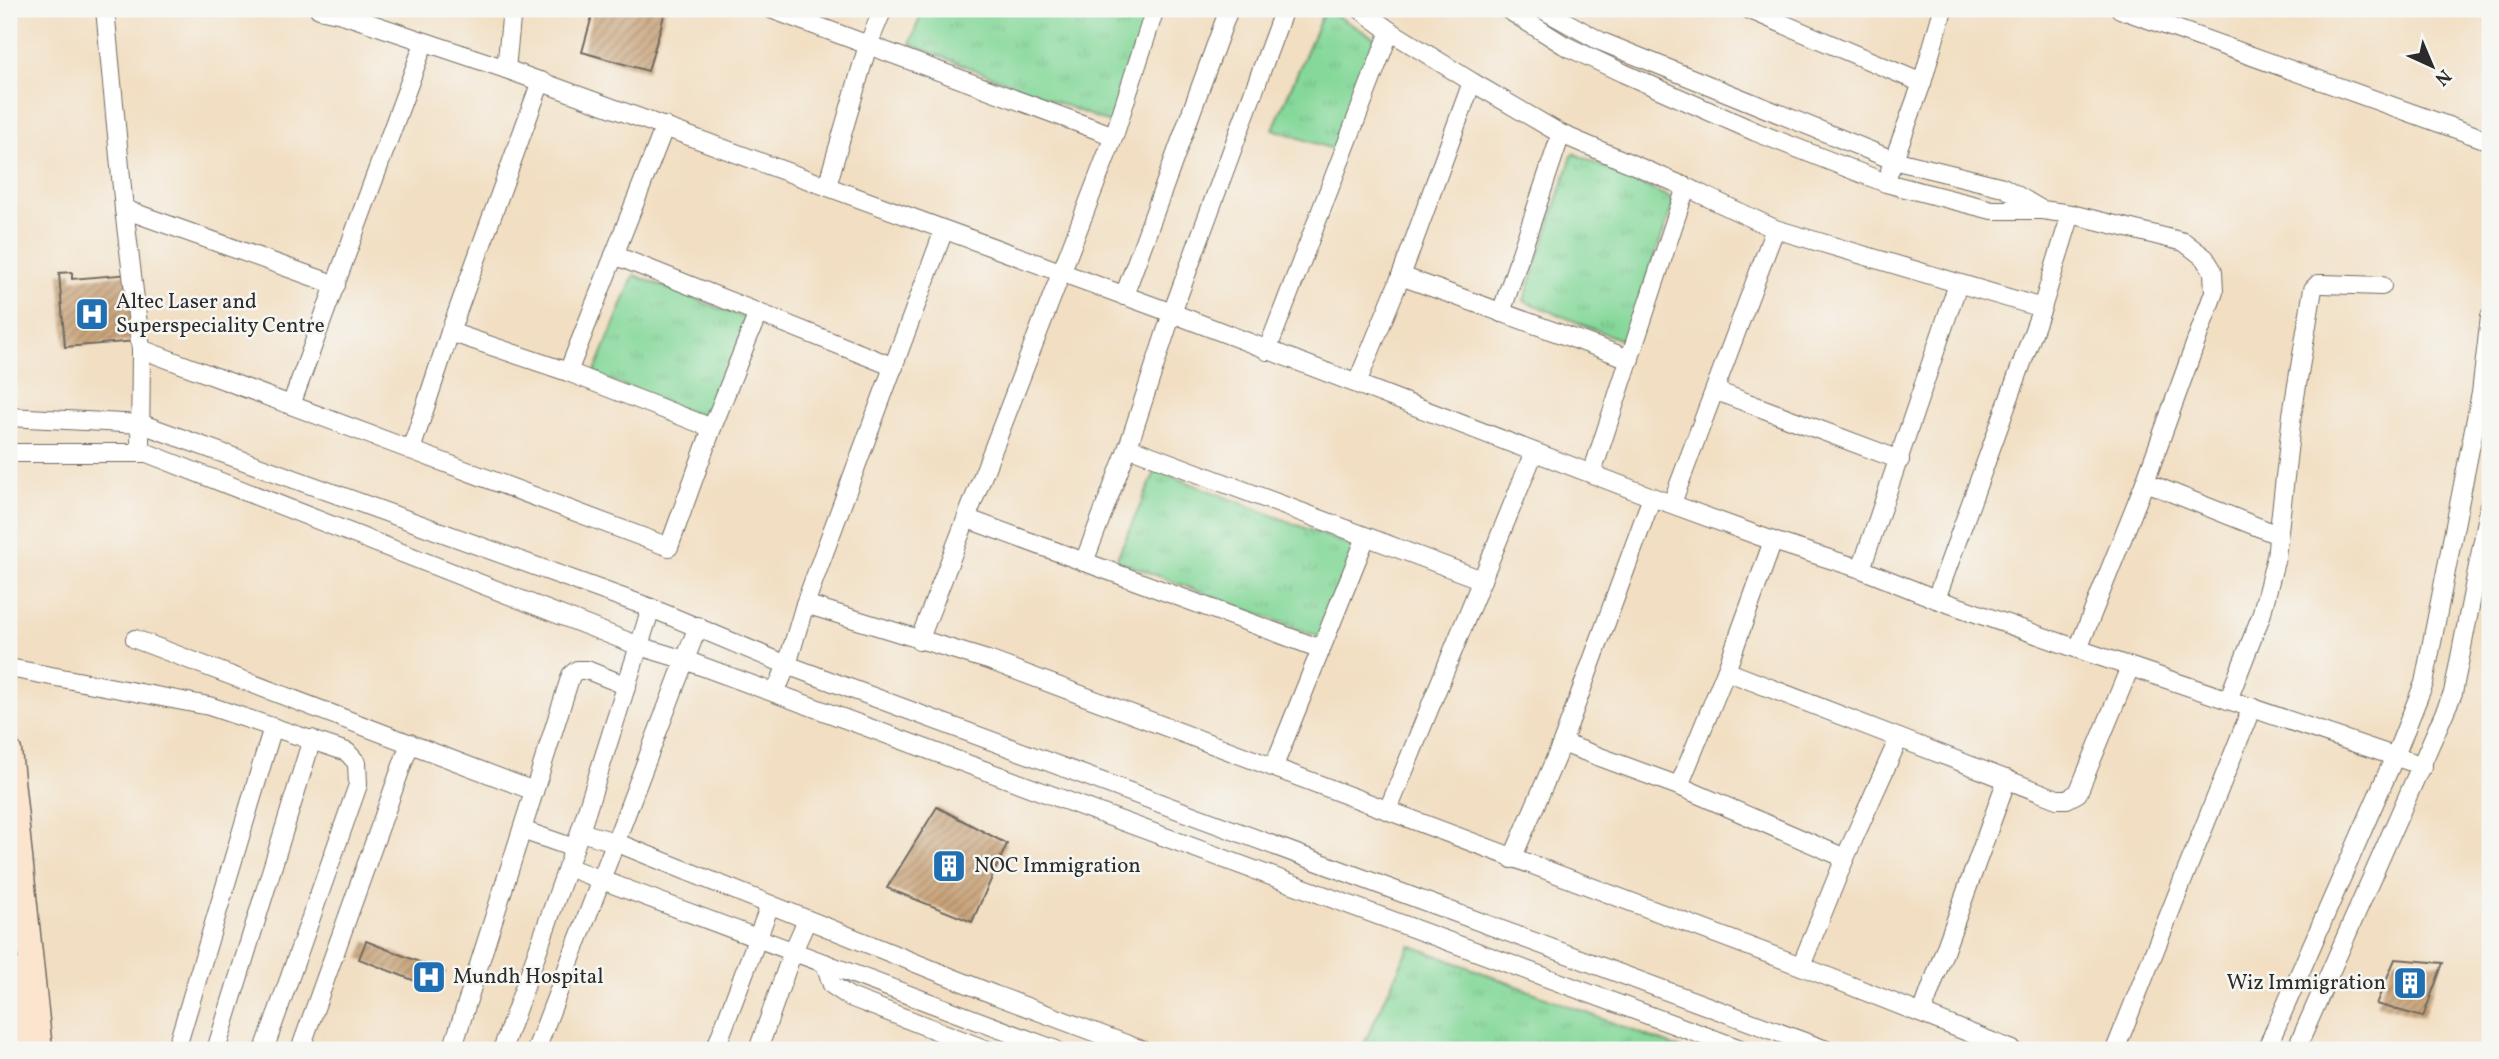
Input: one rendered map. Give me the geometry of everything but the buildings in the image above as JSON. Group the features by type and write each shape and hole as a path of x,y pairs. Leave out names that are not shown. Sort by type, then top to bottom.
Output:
{"street":[{"path":"105,9 124,209 141,349 141,453"},
{"path":"319,9 342,11 424,43 665,125 1172,313 1773,541 1861,569 1936,599 2130,667 2423,765"},
{"path":"506,69 512,9"},
{"path":"771,9 1114,136"},
{"path":"827,186 868,45 883,9"},
{"path":"919,640 1114,136 1155,9"},
{"path":"1124,296 1229,9"},
{"path":"1084,562 1128,447 1172,313 1284,9"},
{"path":"1360,9 1472,82 1561,134 1686,187 1775,229 2042,308"},
{"path":"1507,9 1564,45 1623,74 1886,183 1992,210 2042,210 2071,215 2184,242 2205,258 2213,271 2214,292 2145,482 2078,649"},
{"path":"1542,9 1600,41 1893,160 2003,187 2042,210"},
{"path":"1748,9 1922,83"},
{"path":"1886,183 1922,83 1942,9"},
{"path":"2120,9 2490,141"},
{"path":"1267,351 1287,305 1390,31"},
{"path":"291,405 424,43"},
{"path":"411,450 450,332 541,81"},
{"path":"1357,383 1401,276 1472,82"},
{"path":"568,372 665,125"},
{"path":"1501,313 1561,134"},
{"path":"1592,473 1686,187"},
{"path":"124,209 336,285"},
{"path":"1936,599 2042,308 2071,215"},
{"path":"1672,503 1775,229"},
{"path":"775,693 787,665 805,604 944,230"},
{"path":"614,255 894,367"},
{"path":"1401,276 1630,359"},
{"path":"1861,569 1958,284"},
{"path":"2228,700 2261,616 2276,557 2292,415 2313,289 2318,284 2382,286"},
{"path":"141,349 669,547 712,428 758,313"},
{"path":"2266,1050 2395,756 2424,682 2486,394 2490,317"},
{"path":"450,332 568,372 712,428"},
{"path":"1716,391 1899,460"},
{"path":"9,417 142,424 651,608 787,665 1826,1050"},
{"path":"1128,447 1482,580"},
{"path":"1388,810 1534,452"},
{"path":"9,453 147,453 639,646 775,693 1711,1045 1743,1050"},
{"path":"2145,482 2278,535"},
{"path":"1513,859 1562,743 1652,497"},
{"path":"2296,1050 2453,693 2490,505"},
{"path":"968,519 1321,649"},
{"path":"1274,766 1366,537"},
{"path":"1679,786 1726,671 1773,541"},
{"path":"805,604 991,661 1801,966 2013,1050"},
{"path":"502,1050 577,840 651,608"},
{"path":"536,1050 698,626"},
{"path":"135,639 534,790"},
{"path":"1726,671 2057,799 2067,799 2078,793 2130,667"},
{"path":"9,668 209,706 347,752 357,763 358,785 264,1050"},
{"path":"452,1050 571,675 577,670 587,670 627,685"},
{"path":"2115,1050 2252,707"},
{"path":"176,1050 273,727"},
{"path":"1801,966 1845,858 1899,738"},
{"path":"216,1050 313,739"},
{"path":"300,1050 410,743"},
{"path":"1562,743 1679,786 1845,858"},
{"path":"9,751 40,1050"},
{"path":"1922,1013 2007,779"},
{"path":"522,830 577,840 615,842 1142,1050"},
{"path":"567,867 1056,1050"},
{"path":"715,1050 770,905"},
{"path":"758,1050 793,951 807,920"},
{"path":"825,963 832,985 850,997 988,1050"},
{"path":"9,967 17,1050"},
{"path":"1711,1045 1724,1011"},
{"path":"1748,1050 1758,1025"}],"green space":[{"path":"923,9 1153,9 1112,124 910,44"},
{"path":"1325,9 1383,43 1338,151 1273,129"},
{"path":"1573,153 1675,200 1624,341 1524,301"},
{"path":"634,275 752,321 713,421 594,374"},
{"path":"1156,470 1359,549 1320,637 1116,560"},
{"path":"1410,945 1681,1049 1361,1050"}],"place":[{"name":"Altec Laser and Superspeciality Centre","path":"92,314"},
{"name":"NOC Immigration","path":"949,866"},
{"name":"Mundh Hospital","path":"429,977"},
{"name":"Wiz Immigration","path":"2410,983"}]}
